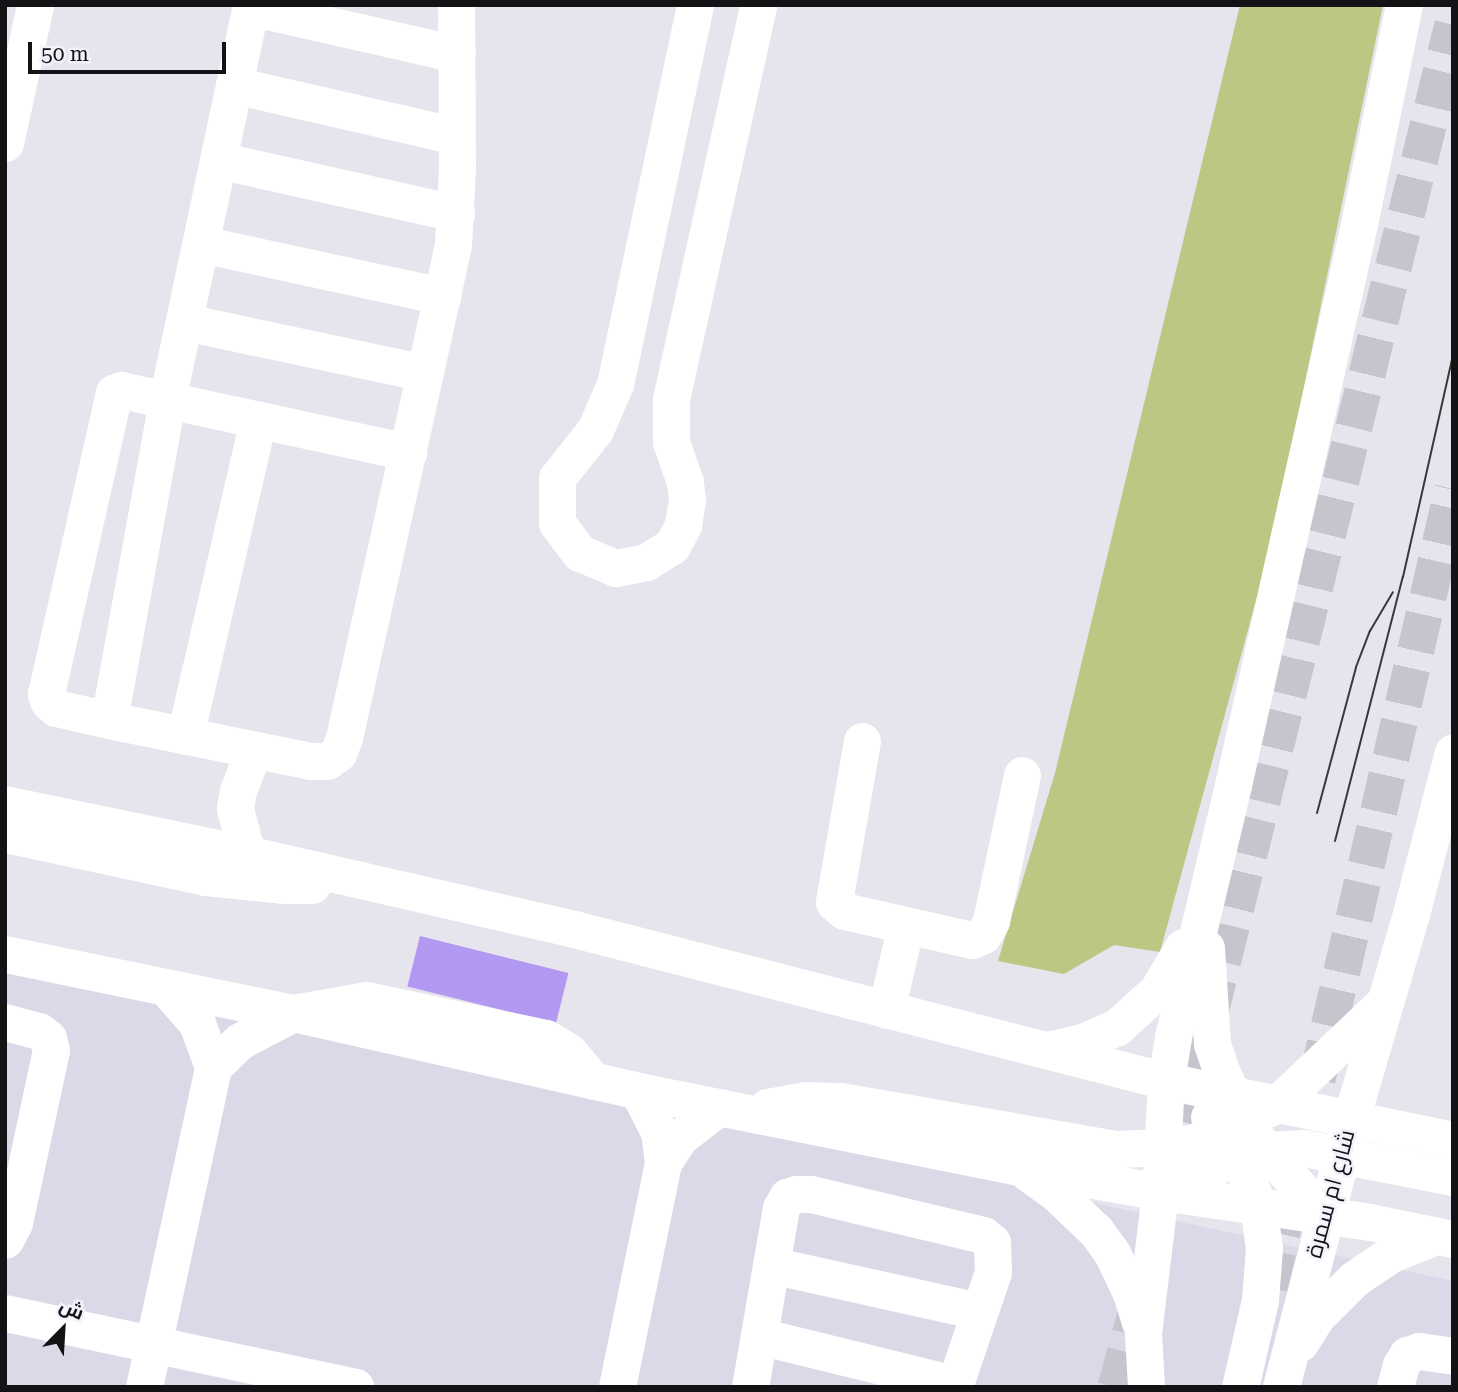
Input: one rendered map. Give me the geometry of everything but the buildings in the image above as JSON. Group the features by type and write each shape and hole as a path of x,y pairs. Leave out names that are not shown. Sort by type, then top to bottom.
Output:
{"street":[{"path":"5,144 35,5"},
{"path":"408,452 121,390 111,398 46,694 49,702 57,708 240,749 310,761 327,761 338,753 344,738 408,452 453,245 456,212 457,5"},
{"path":"695,5 615,384 595,430 557,478 556,523 580,553 616,568 646,562 672,546 683,525 687,501 685,482 671,442 671,399 758,5"},
{"path":"1146,1387 1143,1333 1174,1082 1173,1037 1359,224 1404,5"},
{"path":"109,720 167,401 251,6 457,54"},
{"path":"234,85 456,136"},
{"path":"218,160 456,212"},
{"path":"201,244 442,296"},
{"path":"185,322 425,373"},
{"path":"185,736 258,420"},
{"path":"862,741 834,902 844,911 972,940 983,935 991,921 1022,775"},
{"path":"196,843 220,804 240,749"},
{"path":"240,749 235,809 247,854"},
{"name":"شارع ام سمرة","path":"1285,1373 1346,1136 1453,752"},
{"path":"5,784 48,814"},
{"path":"5,804 247,854 574,929 1174,1082 1246,1127 1325,1215"},
{"path":"5,834 243,883 307,885 359,880"},
{"path":"1045,1051 1082,1042 1117,1027 1138,1010 1157,991 1173,967 1204,909"},
{"path":"1204,909 1212,1044 1246,1127 1264,1248 1260,1300 1240,1387"},
{"path":"887,1010 906,925"},
{"path":"5,954 293,1013 638,1091 1020,1167 1160,1192 1325,1215 1444,1238"},
{"path":"144,1387 213,1067 197,1023 166,988"},
{"path":"1160,1192 1246,1127 1385,1002"},
{"path":"213,1067 240,1041 293,1013"},
{"path":"5,1022 39,1031 48,1038 51,1050 14,1223 5,1240"},
{"path":"617,1387 663,1163 659,1132 638,1091"},
{"path":"663,1163 679,1138 731,1109 804,1100 841,1101 1117,1149 1164,1147 1194,1142 1246,1127 1346,1136 1453,1140"},
{"path":"1346,1136 1453,1177"},
{"path":"1020,1167 1055,1192 1096,1231 1112,1253 1131,1293 1143,1333"},
{"path":"750,1387 781,1208 787,1197 811,1194 983,1235 992,1242 993,1272 955,1385 759,1336"},
{"path":"1285,1373 1316,1317 1354,1279 1391,1254 1444,1238"},
{"path":"771,1265 979,1311"},
{"path":"5,1313 355,1387"},
{"path":"1395,1387 1401,1365 1407,1355 1419,1351 1453,1356"}],"shaded area":[{"path":"5,966 1453,1281 1453,1387 5,1387"}],"green space":[{"path":"1240,5 1383,5 1272,542 1160,952 1114,945 1064,974 998,961 1055,773"}],"tunnel":[{"path":"1170,1175 1453,24"},
{"path":"1317,1079 1453,488"},
{"path":"1269,1287 1294,1180"},
{"path":"1116,1387 1138,1306"}],"tram line":[{"path":"1335,841 1403,577 1453,355"},
{"path":"1317,813 1356,667 1370,631 1393,592"}]}
